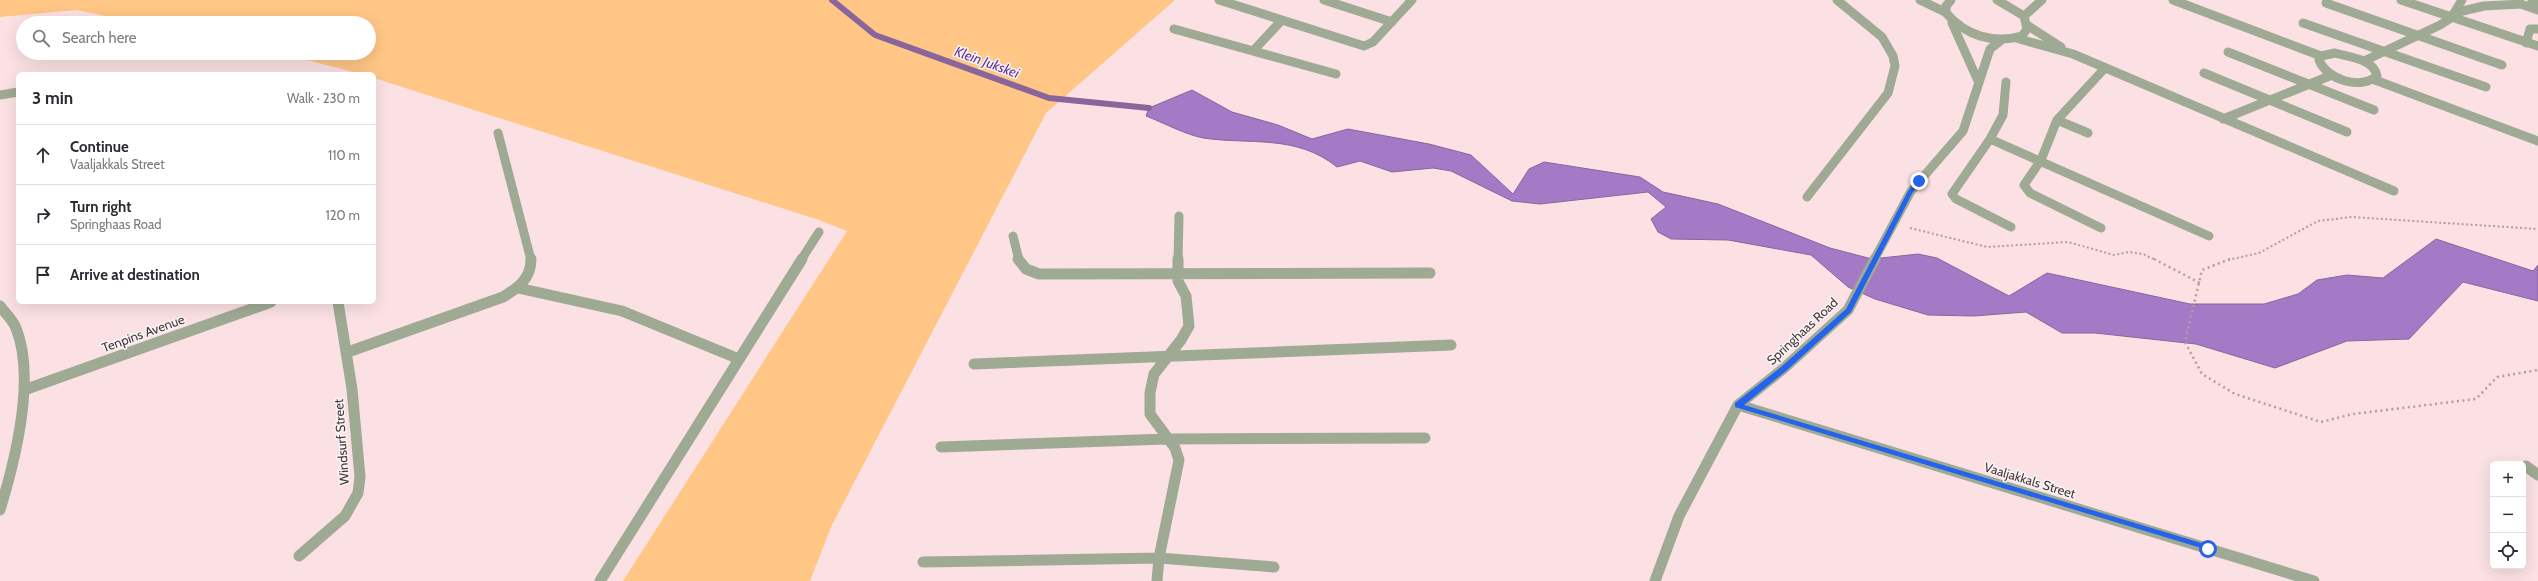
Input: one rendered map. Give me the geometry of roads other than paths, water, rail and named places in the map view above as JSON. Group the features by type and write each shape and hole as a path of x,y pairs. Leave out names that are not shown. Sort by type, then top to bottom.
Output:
{"street":[{"path":"1219,0 1352,44 1364,46 1373,42 1412,0"},
{"path":"1324,0 1392,22"},
{"path":"1807,197 1888,93 1895,66 1892,56 1882,37 1837,0"},
{"path":"1920,0 1974,34 2003,39 2016,38 2073,54 2394,191"},
{"path":"1951,0 1946,6 1949,17 1979,83"},
{"path":"1997,0 2024,16 2027,25 2025,33 2016,38"},
{"path":"2024,16 2042,0"},
{"path":"2173,0 2321,56 2340,53 2364,60 2376,71 2378,76 2375,80"},
{"path":"2404,0 2452,15 2526,43 2538,46"},
{"path":"2364,60 2440,25 2452,15 2462,0"},
{"path":"2508,0 2538,10"},
{"path":"2532,0 2538,2"},
{"path":"2326,2 2417,36 2502,65"},
{"path":"2452,15 2484,6 2521,4"},
{"path":"1253,51 1282,20"},
{"path":"2302,23 2386,50 2486,87"},
{"path":"2027,25 2073,54"},
{"path":"2526,43 2530,28 2538,29"},
{"path":"1174,29 1336,74"},
{"name":"Springhaas Road","path":"1655,581 1679,516 1738,405 1783,369 1848,310 1911,191 1963,130 1990,49 2003,39"},
{"path":"2228,52 2374,110"},
{"path":"2321,56 2320,65 2332,75 2352,82 2370,82 2375,80 2538,141"},
{"path":"2101,228 2026,189 2024,185 2041,160 2057,120 2105,68"},
{"path":"2204,73 2267,101 2347,132"},
{"path":"2223,118 2332,75"},
{"path":"2006,82 2003,115 1990,139 1952,194 1956,199 2012,227"},
{"path":"0,94 16,92"},
{"path":"2057,120 2088,133"},
{"path":"348,352 485,305 518,288 532,269 531,258 498,133"},
{"path":"1990,139 2041,160 2209,236"},
{"path":"1157,581 1159,558 1179,460 1175,448 1166,439 1150,414 1150,393 1154,374 1188,326 1186,296 1180,286 1178,274 1179,216"},
{"path":"600,581 819,232"},
{"path":"1013,236 1017,261 1030,273 1430,273"},
{"path":"518,288 622,311 739,359"},
{"name":"Tenpins Avenue","path":"24,390 265,304"},
{"name":"Windsurf Street","path":"299,556 345,516 358,493 359,459 348,352 338,304"},
{"path":"0,306 17,330 24,390 12,475 0,510"},
{"path":"974,364 1451,345"},
{"name":"Vaaljakkals Street","path":"1738,405 2314,581"},
{"path":"941,447 1166,439 1425,438"},
{"path":"2526,466 2538,475"},
{"path":"923,562 1159,558 1274,567"}],"waterway":[{"name":"Klein Jukskei","path":"832,0 875,35 1049,98 1149,108"}]}
